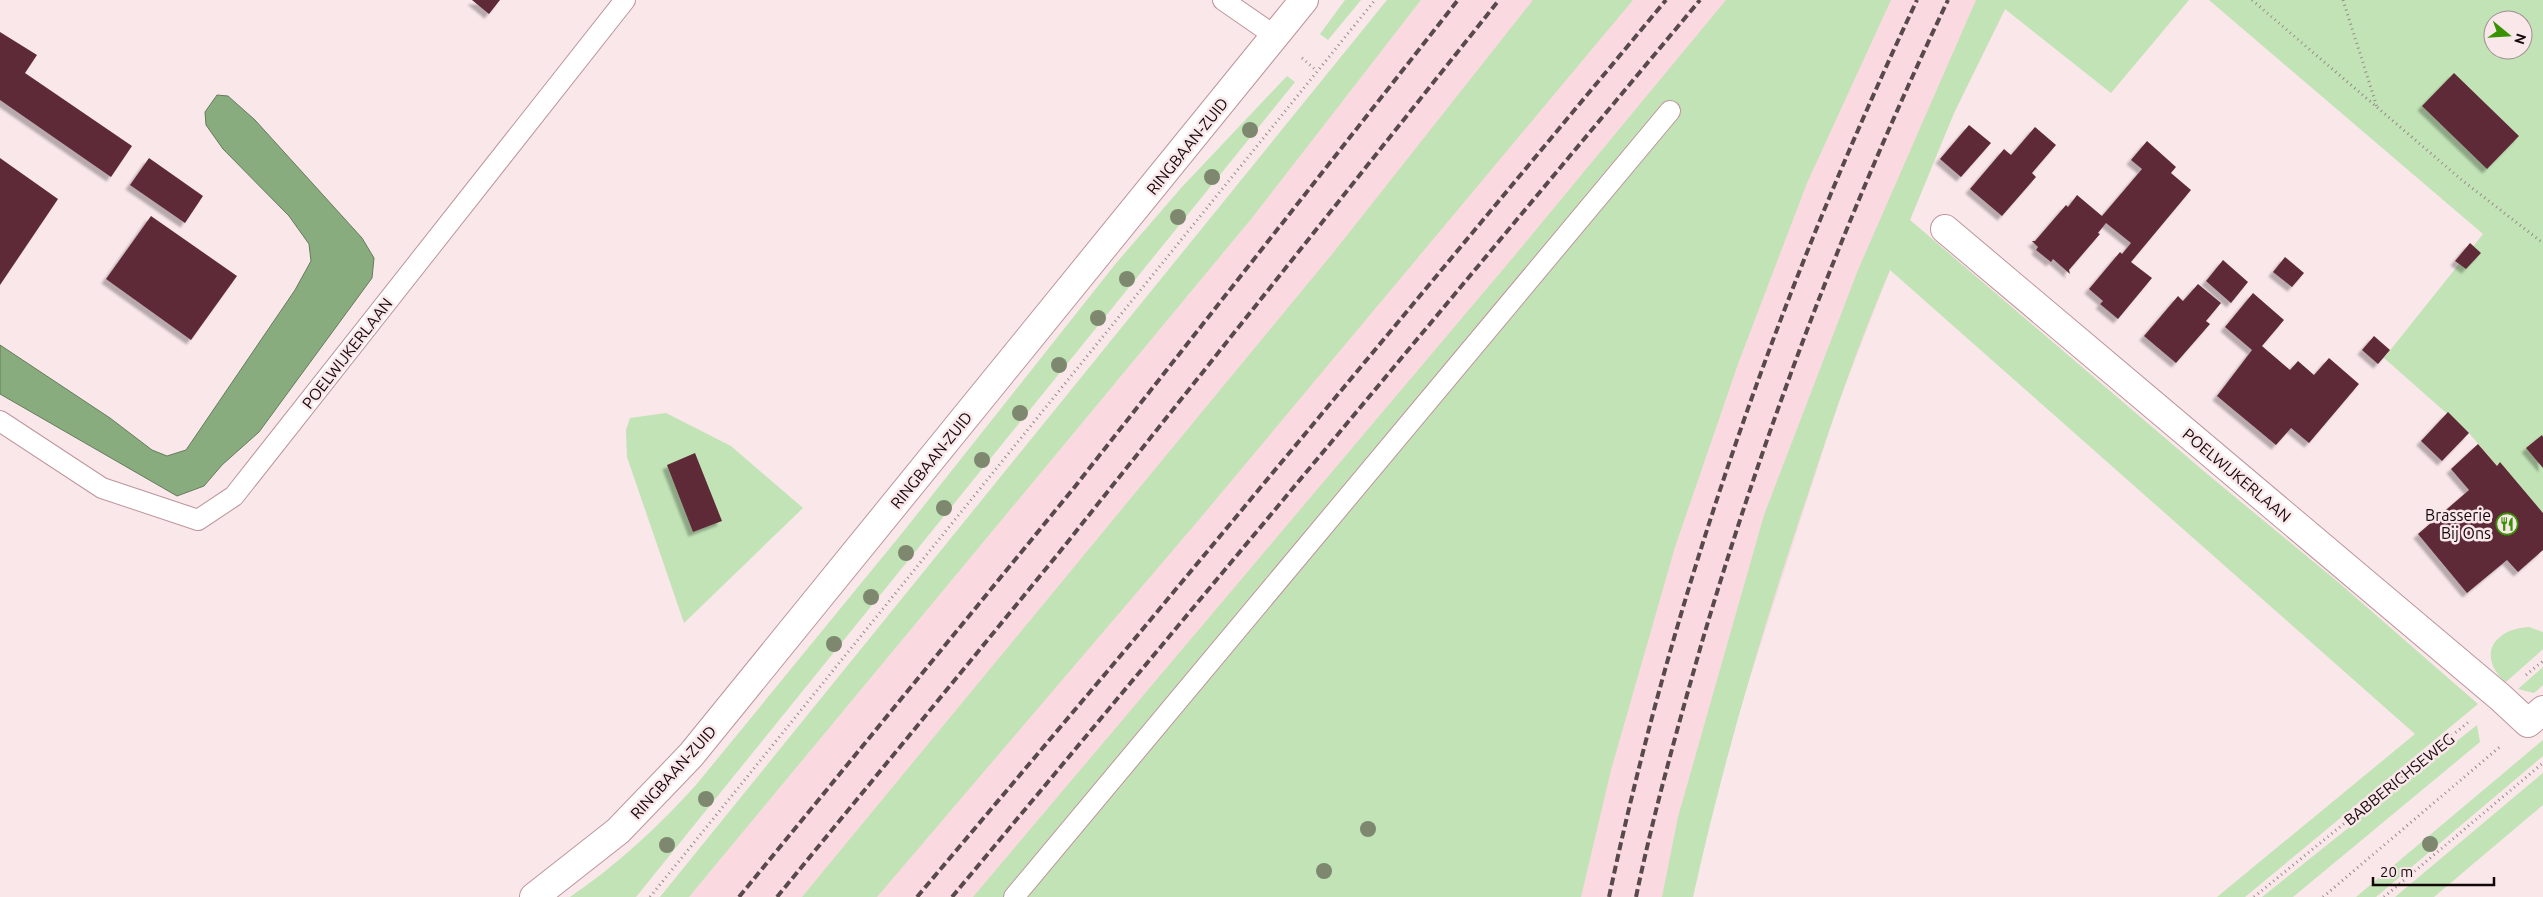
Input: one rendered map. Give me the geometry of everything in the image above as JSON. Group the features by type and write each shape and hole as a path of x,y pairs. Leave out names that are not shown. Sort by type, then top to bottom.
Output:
{"street":[{"name":"RINGBAAN-ZUID","path":"534,897 618,830 691,755 1304,0"},
{"name":"POELWIJKERLAAN","path":"1945,229 2500,697 2536,717"}],"lane":[{"name":"POELWIJKERLAAN","path":"0,421 102,488 198,520 234,496 625,0"},
{"path":"1223,0 1275,36"},
{"path":"1014,897 1670,111"}],"path":[{"path":"650,897 1375,0"},
{"path":"2252,0 2463,182 2543,243"},
{"path":"2343,0 2377,108"},
{"name":"BABBERICHSEWEG","path":"2254,897 2543,661"},
{"path":"2323,897 2536,717"},
{"path":"2384,897 2543,763"}],"shaded area":[{"path":"1345,0 1361,0 1328,40 1320,34"},
{"path":"1387,0 1421,0 1252,218 689,897 660,897"},
{"path":"1421,0 2010,0 1954,113 1838,404 1740,709 1708,828 1693,897 689,897 1252,218"},
{"path":"1533,0 1633,0 1197,522 877,897 802,897 1333,253"},
{"path":"1726,0 1891,0 1807,183 1738,364 1675,547 1611,770 1581,897 973,897 1516,254"},
{"path":"1976,0 2189,0 2111,93 2005,9 1954,113 1910,220 2206,473 2338,582 2478,704 2245,897 2217,897 2415,734 1890,270 1846,383 1774,596 1730,746 1693,897 1662,897 1678,817 1764,515 1858,270"},
{"path":"2209,0 2543,0 2543,513 2500,463 2497,466 2469,433 2384,358 2483,234"},
{"path":"1287,76 1295,82 636,897 570,897 636,845 696,785 903,532 1117,262 1182,187"},
{"path":"217,95 228,96 255,120 362,238 374,258 372,278 259,432 222,465 204,486 177,496 0,394 0,345 110,418 152,450 167,456 186,450 295,290 311,261 309,244 289,216 223,149 206,125 205,112"},
{"path":"666,413 731,446 803,508 684,623 627,457 626,430 630,418"},
{"path":"2529,627 2543,632 2543,649 2506,682 2494,668 2491,655 2494,643 2509,631"},
{"path":"2543,667 2543,685 2534,693 2518,689"},
{"path":"2477,725 2480,742 2293,897 2262,897"},
{"path":"2543,740 2543,756 2376,897 2356,897"},
{"path":"2543,773 2543,805 2434,897 2395,897"}],"building":[{"path":"472,0 500,0 489,14"},
{"path":"0,32 37,55 25,73 132,146 111,177 0,100"},
{"path":"2454,73 2519,136 2487,169 2422,106"},
{"path":"1969,125 1991,143 1961,177 1940,159"},
{"path":"2035,127 2056,145 2032,173 2036,177 2002,216 1970,189 2004,149 2011,155"},
{"path":"2147,141 2176,167 2171,173 2191,190 2131,262 2152,278 2118,319 2100,304 2103,301 2089,289 2120,252 2122,254 2131,243 2106,223 2098,233 2100,234 2069,270 2070,274 2053,259 2051,262 2036,250 2038,247 2032,241 2035,241 2077,195 2102,216 2142,169 2131,160"},
{"path":"0,158 58,199 0,285"},
{"path":"149,158 203,196 185,223 130,185"},
{"path":"151,216 237,276 191,340 106,279"},
{"path":"2470,243 2481,253 2466,269 2455,261"},
{"path":"2285,257 2304,273 2292,287 2273,272"},
{"path":"2223,260 2248,282 2231,303 2206,281"},
{"path":"2198,284 2221,303 2206,321 2210,324 2176,363 2144,336 2178,296 2183,301"},
{"path":"2253,293 2284,320 2262,346 2290,370 2298,361 2314,375 2329,358 2359,384 2309,443 2291,428 2276,445 2217,396 2252,350 2225,327"},
{"path":"2374,336 2390,350 2378,364 2362,350"},
{"path":"2448,412 2469,433 2442,461 2421,441"},
{"path":"2542,435 2543,437 2543,468 2526,448"},
{"path":"2478,444 2497,466 2500,462 2543,513 2543,550 2518,572 2507,560 2467,593 2418,534 2469,490 2451,469"},
{"path":"695,453 722,521 693,532 667,465"}],"railway":[{"path":"739,897 1073,489 1458,0"},
{"path":"777,897 1058,554 1499,0"},
{"path":"917,897 1127,648 1666,0"},
{"path":"952,897 1700,0"},
{"path":"1609,897 1636,781 1666,666 1700,552 1737,440 1821,217 1917,0"},
{"path":"1636,897 1658,801 1702,642 1727,560 1782,397 1812,316 1877,157 1948,0"}],"place":[{"name":"Brasserie Bij Ons","path":"2507,524"}]}
